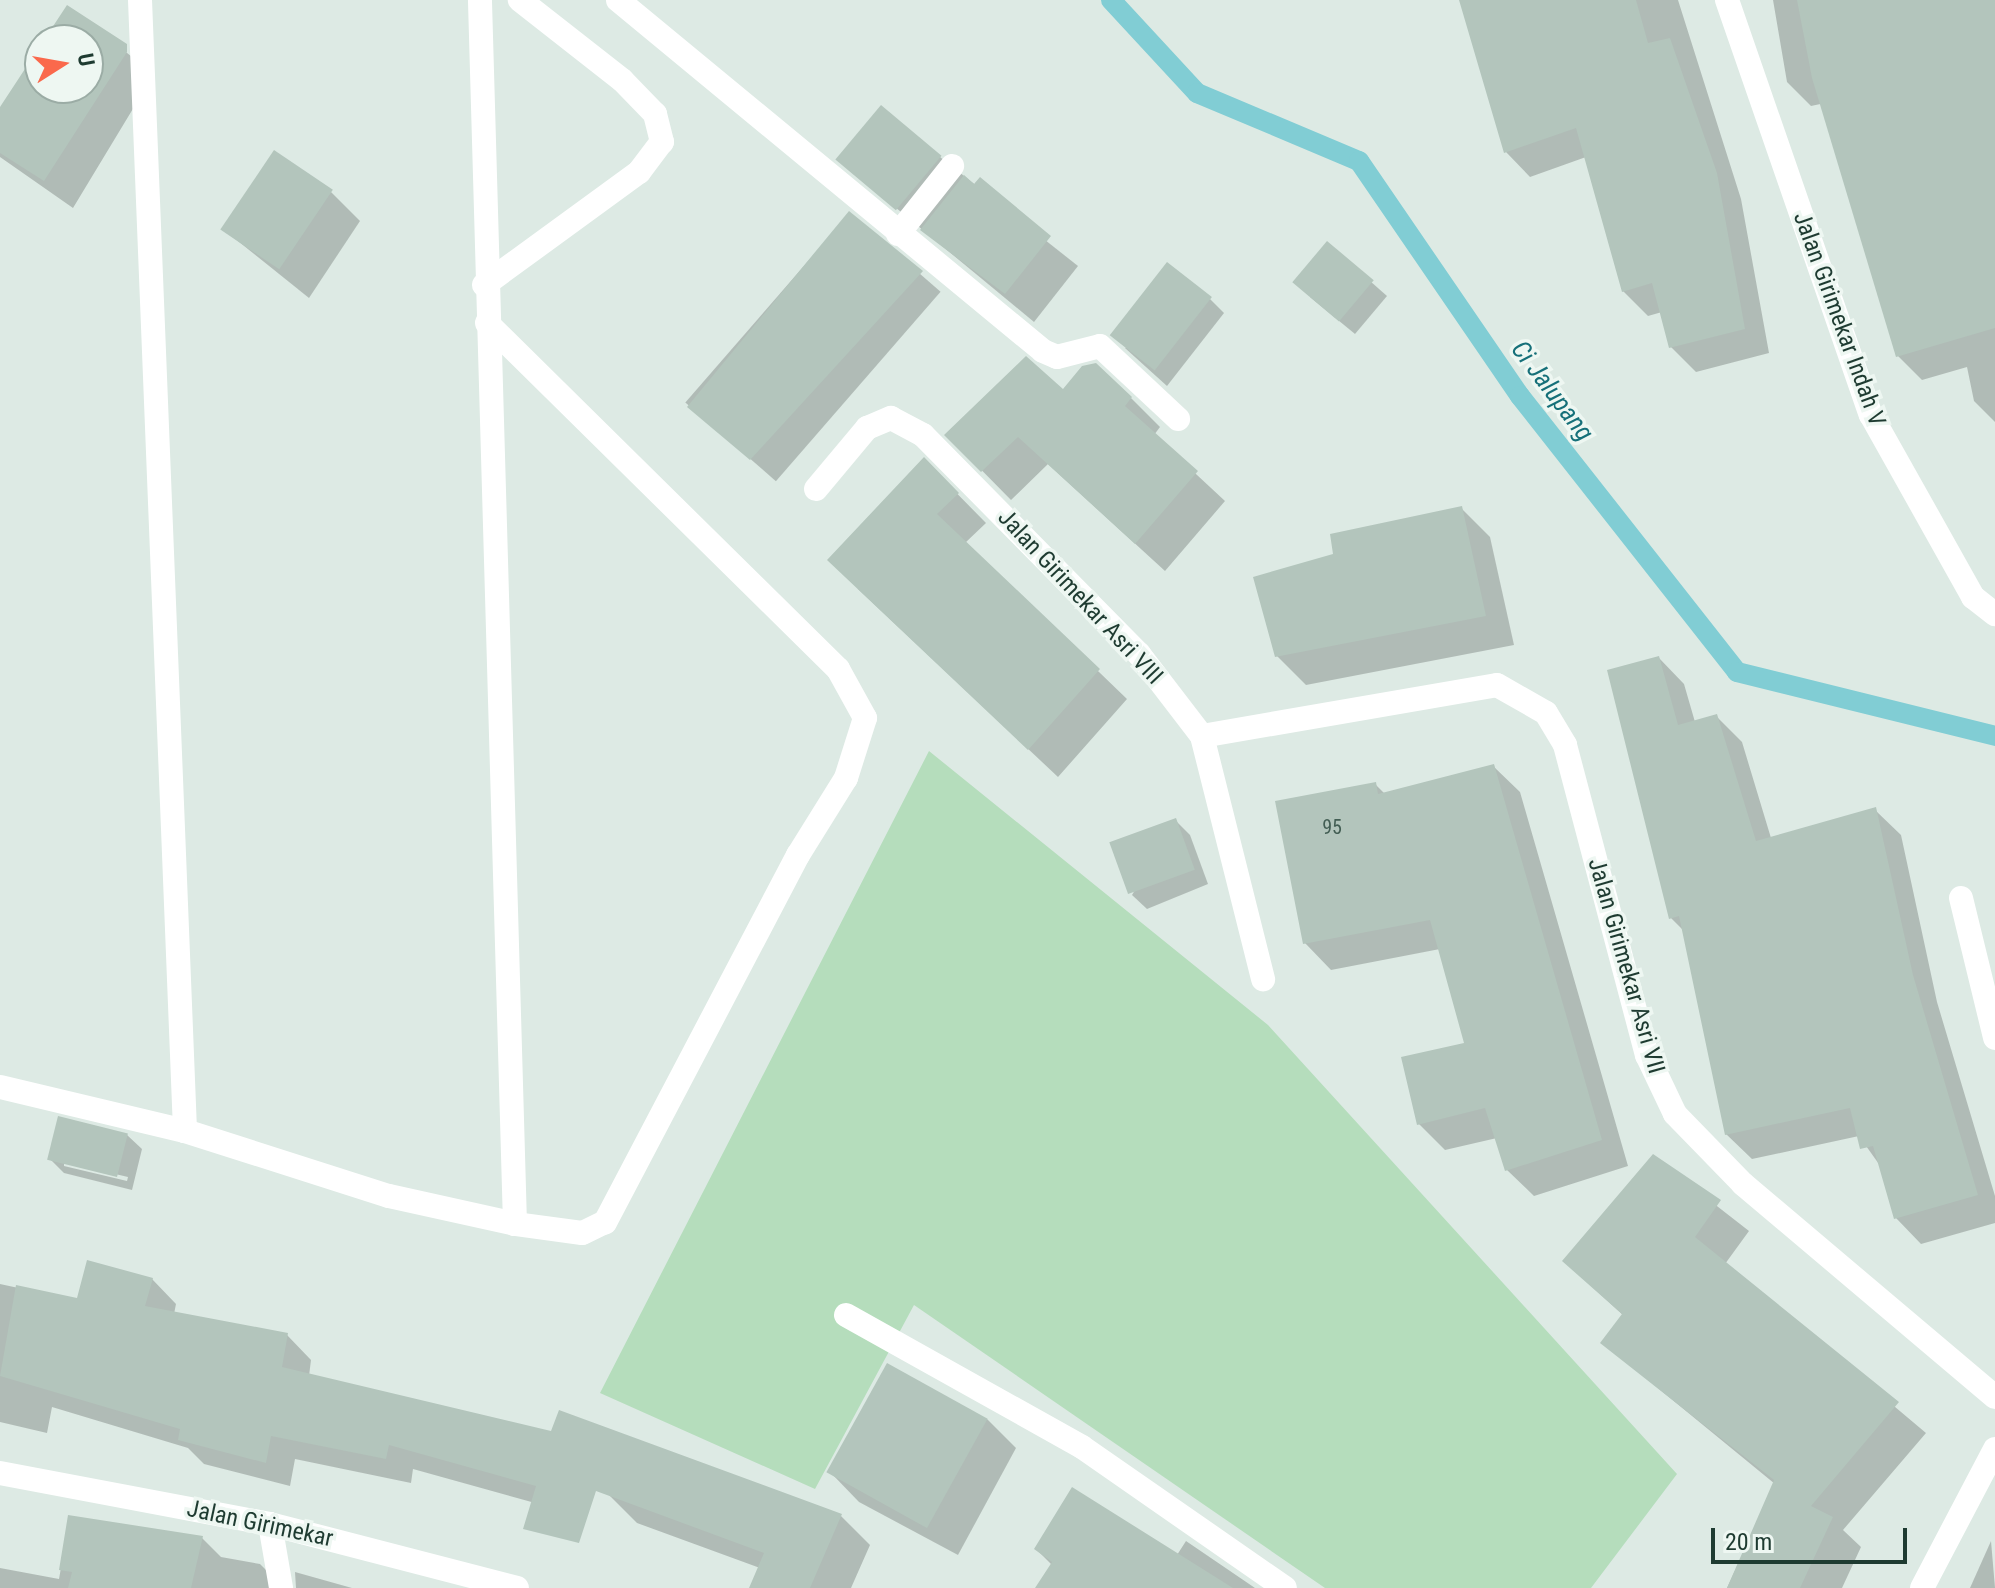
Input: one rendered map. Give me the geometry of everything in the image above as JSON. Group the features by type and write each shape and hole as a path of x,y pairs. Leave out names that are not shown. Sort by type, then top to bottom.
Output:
{"street":[{"path":"140,0 185,1131"},
{"path":"480,0 484,285 515,1224"},
{"path":"484,285 639,172 662,142 655,114 622,80 520,0"},
{"path":"618,0 1043,351 1057,357 1100,346 1178,419"},
{"name":"Jalan Girimekar Indah V","path":"1727,0 1871,415 1973,597 1995,614"},
{"path":"898,234 952,166"},
{"path":"0,1087 185,1131 389,1196 515,1224 582,1233 605,1222 798,855 846,778 865,718 838,669 487,323"},
{"name":"Jalan Girimekar Asri VIII","path":"816,489 867,428 891,418 923,435 1139,654 1202,736"},
{"name":"Jalan Girimekar Asri VII","path":"1202,736 1497,685 1523,696 1546,713 1565,745 1647,1055 1675,1114 1743,1184 1995,1397"},
{"path":"1202,736 1263,979"},
{"path":"1961,898 1995,1038"},
{"path":"846,1315 1082,1447 1285,1588"},
{"path":"1922,1588 1995,1449"},
{"name":"Jalan Girimekar","path":"0,1473 270,1524 517,1588"},
{"path":"270,1524 281,1588"}],"green space":[{"path":"929,751 1268,1025 1677,1474 1591,1588 1325,1588 914,1305 815,1489 600,1393"}],"building":[{"path":"1459,0 1636,0 1648,43 1670,38 1717,173 1745,329 1669,348 1652,283 1622,292 1576,128 1504,153"},
{"path":"1797,0 1995,0 1995,328 1896,357 1812,78"},
{"path":"67,5 96,24 55,24"},
{"path":"104,29 127,44 127,52 104,88"},
{"path":"24,70 24,104 94,104 44,181 0,153 0,107"},
{"path":"881,105 942,156 896,210 835,159"},
{"path":"274,150 333,190 279,269 220,230"},
{"path":"964,175 974,184 980,177 1051,236 1005,294 920,230"},
{"path":"849,211 923,271 750,460 687,407"},
{"path":"1327,241 1374,280 1339,322 1292,282"},
{"path":"1167,262 1212,297 1155,370 1110,335"},
{"path":"1026,356 1063,389 1082,366 1096,363 1132,397 1125,406 1198,471 1135,544 1018,437 981,472 944,435"},
{"path":"924,457 959,493 937,514 1100,669 1028,750 827,560"},
{"path":"1462,506 1486,616 1275,657 1253,577 1333,554 1330,534"},
{"path":"1659,656 1678,725 1717,714 1756,841 1876,807 1913,975 1978,1195 1894,1219 1873,1146 1860,1149 1850,1108 1725,1135 1679,916 1669,919 1607,670"},
{"path":"1494,764 1602,1140 1505,1171 1485,1108 1417,1125 1401,1057 1464,1043 1430,920 1303,944 1275,801 1376,782 1378,794"},
{"path":"1176,818 1195,870 1128,894 1109,842"},
{"path":"58,1116 128,1133 117,1177 47,1160"},
{"path":"1653,1154 1721,1200 1695,1237 1899,1402 1811,1506 1833,1517 1800,1588 1727,1588 1774,1480 1600,1343 1622,1314 1562,1261"},
{"path":"87,1260 153,1278 145,1306 288,1333 282,1367 551,1431 559,1410 842,1514 810,1588 749,1588 764,1553 596,1491 579,1543 523,1529 536,1486 389,1445 386,1459 271,1436 266,1463 178,1440 180,1429 0,1376 16,1285 77,1298"},
{"path":"887,1363 988,1419 927,1528 826,1472"},
{"path":"1072,1487 1233,1588 1035,1588 1052,1562 1034,1549"},
{"path":"68,1515 203,1536 191,1588 68,1588 72,1572 59,1570"}],"waterway":[{"name":"Ci Jalupang","path":"1111,0 1197,93 1359,161 1520,396 1737,672 1995,736"}]}
